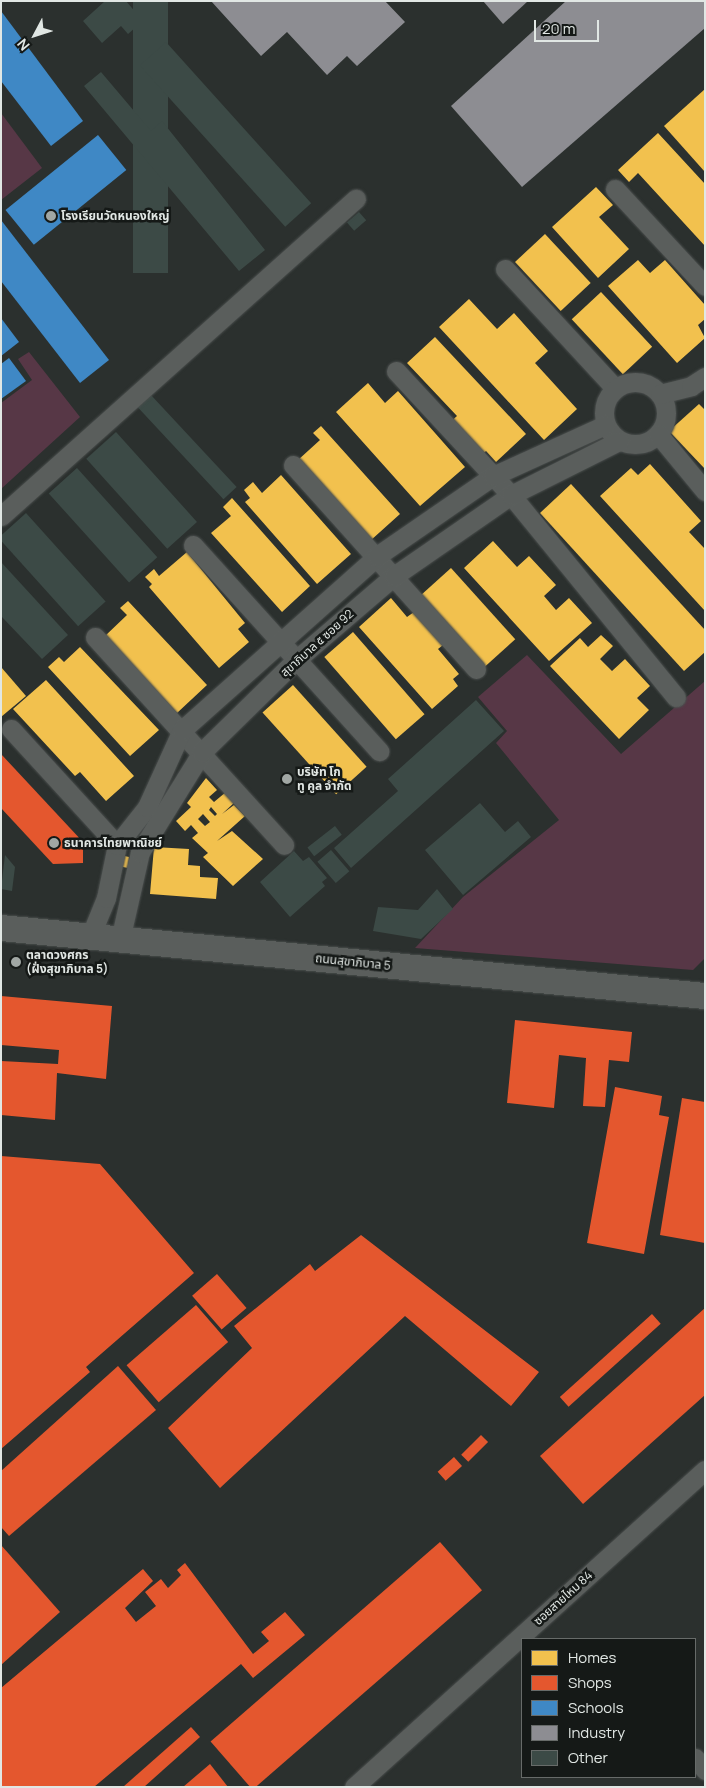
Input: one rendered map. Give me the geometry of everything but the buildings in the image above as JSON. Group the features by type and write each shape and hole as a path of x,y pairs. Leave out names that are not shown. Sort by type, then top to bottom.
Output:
{"main road":[{"name":"ถนนสุขาภิบาล 5","path":"1,928 705,996"}],"street":[{"path":"616,189 705,286"},
{"path":"1,516 356,199"},
{"path":"505,269 615,388"},
{"path":"396,371 511,495 676,697"},
{"path":"660,394 665,422 658,434 633,445 619,441 605,425 606,399 615,388 638,382 660,394 691,386 705,377"},
{"path":"90,937 106,898 117,845 147,807 182,730 377,556 494,476 605,425"},
{"path":"658,434 705,491"},
{"name":"สุขาภิบาล ๕ ซอย 92","path":"120,940 140,852 202,752 297,659 394,576 511,495 619,441"},
{"path":"293,465 377,556 476,669"},
{"path":"193,545 379,751"},
{"path":"95,637 202,752 284,845"},
{"path":"11,729 117,845"},
{"name":"ซอยสายไหม 84","path":"354,1787 705,1470"},
{"path":"696,1759 705,1770"}],"shaded area":[{"path":"1,113 42,168 1,200"},
{"path":"29,352 80,417 1,489 1,403 32,380 18,359"},
{"path":"527,655 621,754 705,681 705,958 693,970 415,948 463,897 559,820 496,743 507,731 478,697"}],"place":[{"name":"โรงเรียนวัดหนองใหญ่","path":"51,216"},
{"name":"บริษัท โก ทู คูล จำกัด","path":"287,779"},
{"name":"ธนาคารไทยพาณิชย์","path":"54,843"},
{"name":"ตลาดวงศกร (ฝั่งสุขาภิบาล 5)","path":"16,962"}]}
